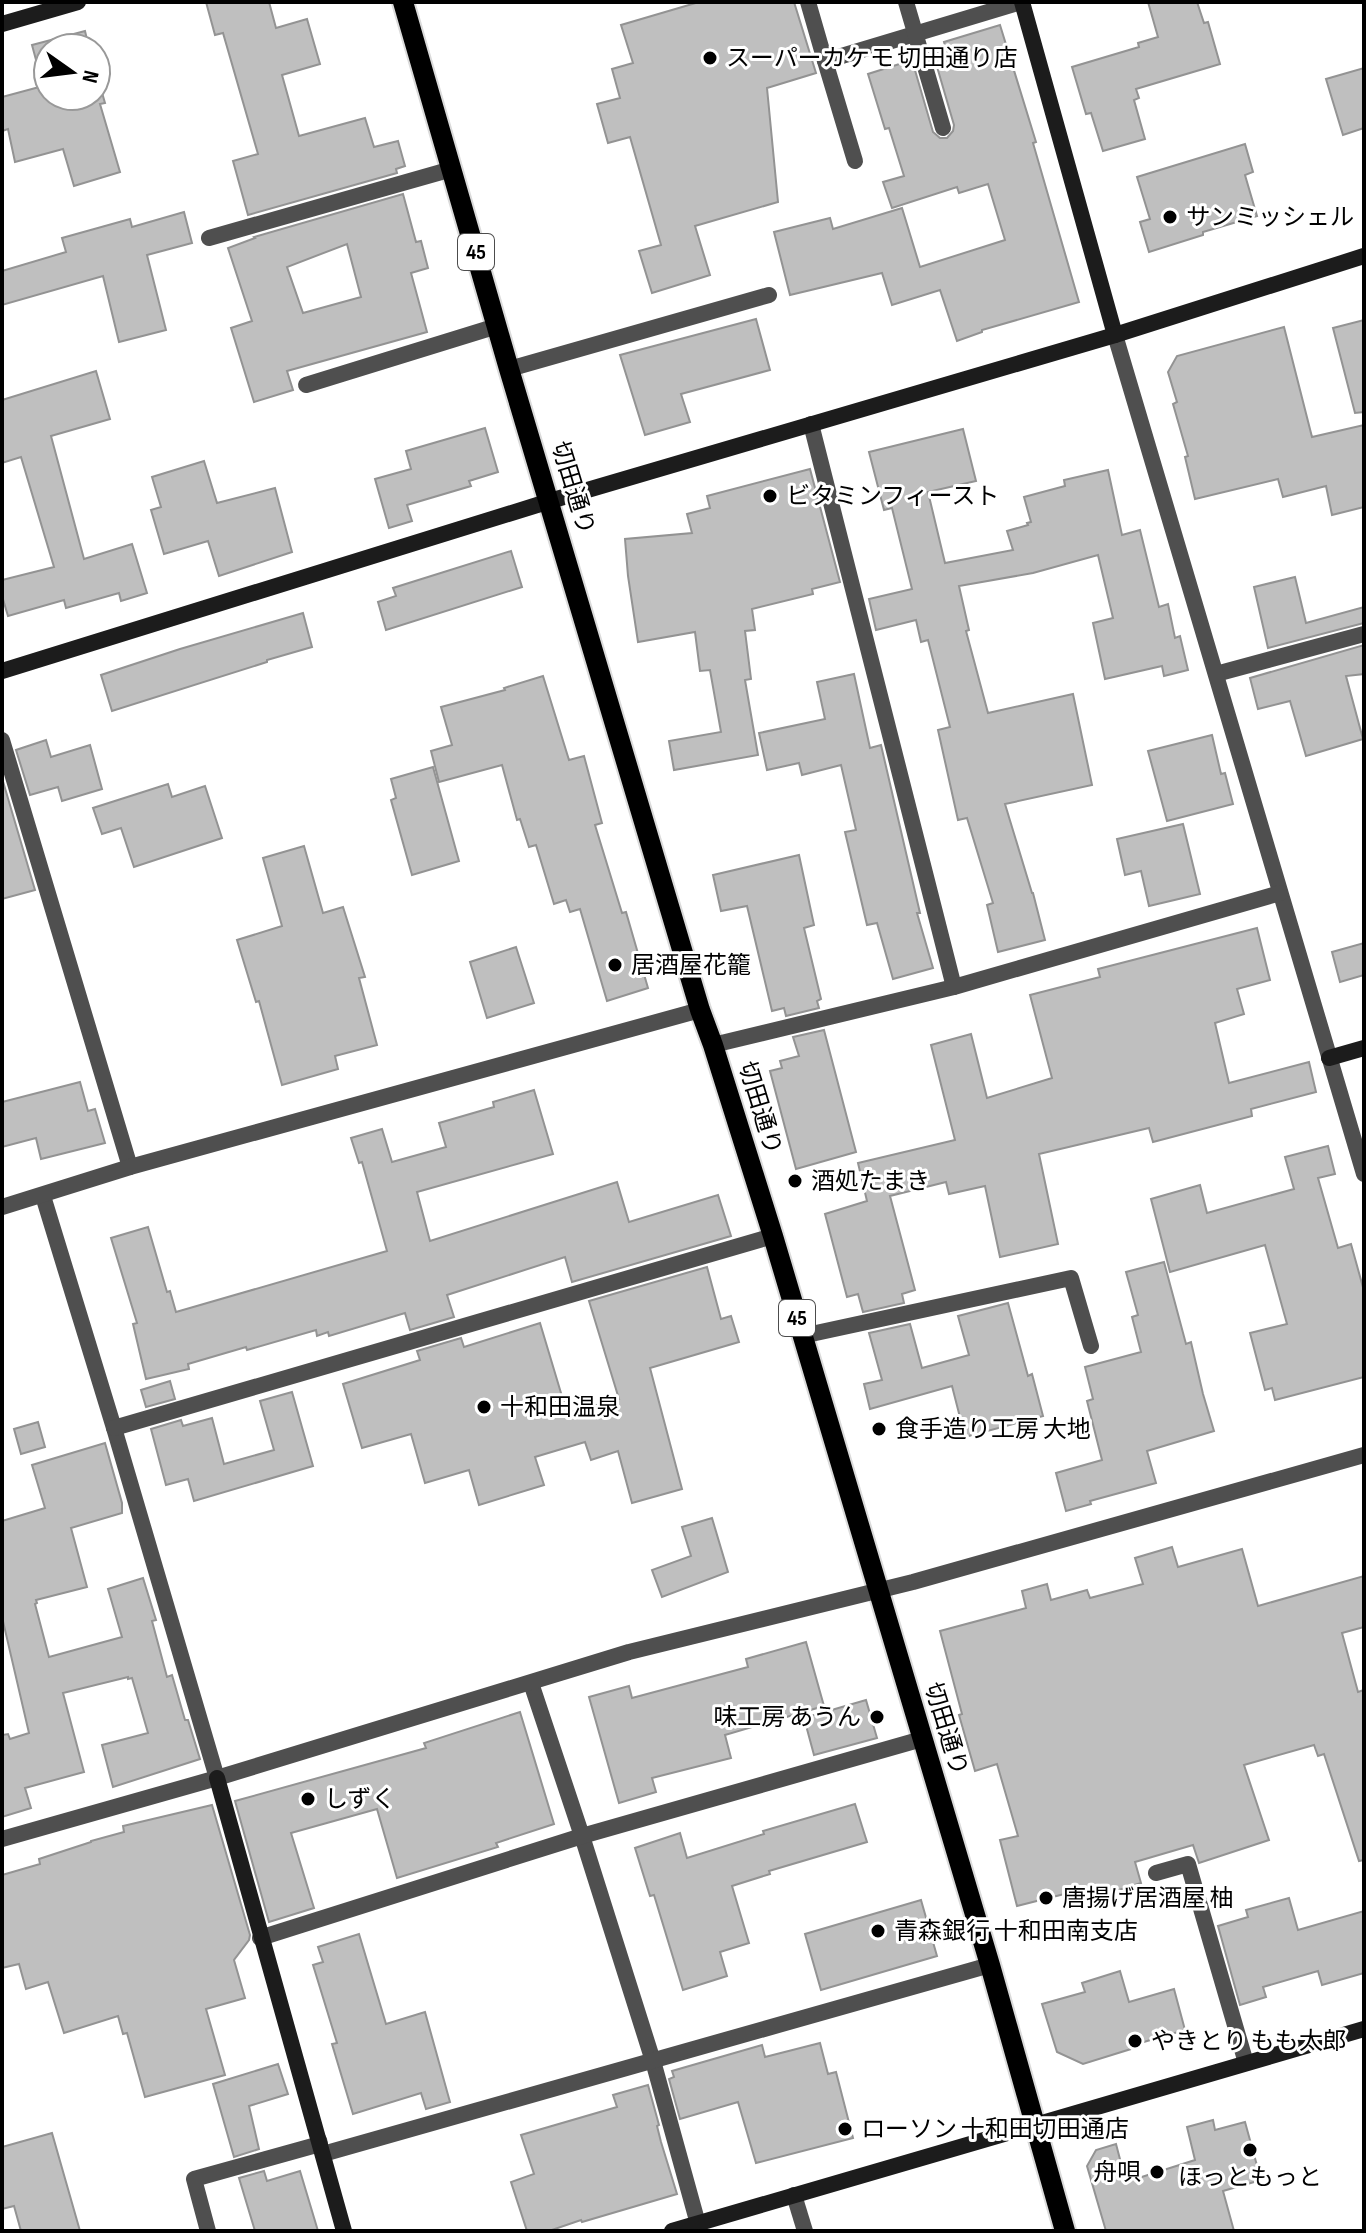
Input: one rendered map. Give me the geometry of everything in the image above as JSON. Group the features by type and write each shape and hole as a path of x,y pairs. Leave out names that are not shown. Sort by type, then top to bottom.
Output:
{"main road":[{"name":"切田通り","path":"403,2 700,1010 773,1236 990,1965 1065,2231"}],"street":[{"path":"2,24 78,2"},
{"path":"808,2 855,161"},
{"path":"906,2 943,128"},
{"path":"825,61 1022,2 1115,335 1364,1174"},
{"path":"209,238 452,169"},
{"path":"2,671 550,501 1115,335 1364,256"},
{"path":"509,369 769,295"},
{"path":"306,385 497,326"},
{"path":"811,424 954,987"},
{"path":"1216,674 1364,634"},
{"path":"2,740 130,1167"},
{"path":"713,1045 954,987 1280,893"},
{"path":"2,1207 130,1167 700,1010"},
{"path":"1329,1058 1364,1048"},
{"path":"43,1196 217,1778 344,2231"},
{"path":"114,1428 773,1236"},
{"path":"802,1336 1071,1278 1091,1346"},
{"path":"2,1839 217,1778 629,1652 877,1592 1364,1455"},
{"path":"531,1683 653,2061 698,2224"},
{"path":"260,1938 582,1836 922,1739"},
{"path":"1156,1873 1188,1864 1246,2063"},
{"path":"208,2231 194,2179 320,2144 321,2147 653,2061 990,1965"},
{"path":"672,2231 1364,2029"},
{"path":"794,2195 805,2231"}],"building":[{"path":"206,2 269,2 276,28 307,19 320,64 282,75 299,136 365,118 374,147 398,141 405,166 396,169 397,173 248,215 233,161 258,154 223,33 215,35"},
{"path":"699,2 794,2 816,73 767,88 778,202 695,226 710,275 652,293 639,251 661,245 630,137 608,143 597,104 620,98 612,69 633,63 621,25"},
{"path":"1148,2 1197,2 1204,23 1208,22 1220,64 1136,89 1139,98 1134,100 1145,139 1103,151 1091,113 1086,114 1072,67 1139,47 1138,43 1158,37"},
{"path":"1000,25 1036,142 1033,143 1079,302 982,330 957,341 940,290 892,305 882,273 790,295 774,232 830,218 833,229 902,208 920,267 1005,240 988,184 959,193 957,187 892,208 883,182 904,176 868,74 912,60 933,132 940,138 947,138 954,125 933,53 946,49 944,42"},
{"path":"1364,68 1364,128 1343,135 1326,79"},
{"path":"32,89 32,112 102,112 120,172 74,186 63,149 15,162 8,129 2,131 2,97"},
{"path":"1245,144 1253,172 1245,175 1257,216 1149,252 1140,222 1150,219 1137,177"},
{"path":"403,194 416,242 421,241 428,268 411,273 427,332 287,371 293,390 254,402 231,328 252,321 228,248 254,237","holes":["347,244 361,297 303,313 287,267"]},
{"path":"184,212 192,243 147,255 166,330 119,342 103,276 2,305 2,271 66,252 62,238 130,219 132,227"},
{"path":"756,319 770,370 681,394 690,422 645,435 620,355"},
{"path":"1364,320 1364,412 1355,413 1333,328"},
{"path":"1284,327 1312,437 1364,425 1364,507 1332,515 1326,486 1283,497 1278,479 1195,499 1185,457 1188,456 1173,404 1177,402 1168,372 1177,356"},
{"path":"96,371 110,419 51,436 84,559 132,544 147,593 121,601 119,593 66,608 64,600 8,616 2,596 2,580 54,567 21,457 2,463 2,400"},
{"path":"485,428 498,472 469,481 471,486 407,505 412,521 389,528 375,479 411,469 406,451"},
{"path":"963,429 976,481 928,492 945,563 1013,550 1007,531 1031,522 1024,497 1065,486 1064,480 1108,470 1122,535 1140,530 1159,607 1168,604 1175,638 1180,636 1188,670 1164,676 1162,666 1105,679 1093,623 1113,618 1098,555 1033,573 959,586 969,630 966,631 988,713 1073,694 1092,785 1005,804 1045,940 998,952 987,905 993,903 967,818 958,820 938,730 950,727 928,640 921,642 916,620 876,630 869,599 912,589 892,508 884,510 869,452"},
{"path":"204,461 217,503 275,488 292,552 219,576 208,541 164,554 151,510 161,507 152,477"},
{"path":"810,469 840,582 812,589 813,594 752,609 755,630 745,631 751,679 745,680 758,755 674,770 669,741 721,732 710,670 700,671 695,632 638,642 625,539 692,533 687,514 710,508 707,496"},
{"path":"511,551 522,587 386,630 378,602 396,596 393,588"},
{"path":"1295,577 1306,623 1364,607 1364,623 1268,648 1254,587"},
{"path":"303,613 312,647 112,711 101,675"},
{"path":"1364,645 1364,674 1346,676 1363,739 1306,756 1290,701 1258,709 1250,678"},
{"path":"854,674 870,748 881,745 920,913 917,913 933,968 893,979 877,923 867,925 845,832 856,830 841,765 802,775 799,763 767,770 759,733 825,719 817,682"},
{"path":"543,676 569,760 584,756 602,823 595,825 622,913 626,912 648,988 607,1001 580,909 570,912 566,900 554,904 536,845 529,847 520,819 517,820 502,765 439,782 431,751 452,745 441,707"},
{"path":"1212,735 1221,774 1225,773 1233,804 1167,821 1148,751"},
{"path":"46,740 51,757 90,745 102,789 62,801 58,787 30,795 16,750"},
{"path":"433,767 459,861 412,875 391,800 396,798 391,779"},
{"path":"2,778 35,890 2,899"},
{"path":"168,784 172,797 205,786 222,838 134,867 121,828 102,834 93,808"},
{"path":"1183,824 1200,894 1149,906 1141,871 1125,875 1117,839"},
{"path":"304,846 323,913 343,907 365,977 359,978 377,1045 335,1056 338,1069 282,1085 259,1001 256,1002 237,940 282,926 263,858"},
{"path":"799,855 814,925 804,928 821,999 817,1001 819,1008 786,1016 784,1008 772,1011 747,906 721,911 713,875"},
{"path":"1257,928 1270,980 1237,989 1244,1014 1215,1023 1229,1083 1309,1062 1316,1092 1251,1109 1252,1116 1153,1142 1149,1128 1039,1154 1058,1244 1000,1257 985,1186 949,1194 946,1182 890,1196 915,1290 902,1294 904,1303 863,1312 858,1294 847,1297 825,1214 867,1201 858,1163 955,1140 931,1045 971,1034 987,1098 1052,1078 1030,995 1100,977 1098,969"},
{"path":"1364,943 1364,975 1340,982 1332,952"},
{"path":"516,947 534,1003 487,1018 470,962"},
{"path":"824,1030 856,1152 796,1169 770,1071 782,1068 780,1061 799,1056 793,1037"},
{"path":"80,1082 88,1111 95,1109 105,1143 41,1159 36,1138 2,1147 2,1102"},
{"path":"534,1090 553,1154 417,1192 430,1241 617,1182 629,1222 718,1195 731,1236 572,1282 565,1257 447,1295 454,1317 410,1330 405,1313 329,1336 328,1332 317,1336 316,1330 247,1350 246,1347 188,1364 189,1369 146,1379 133,1324 137,1323 111,1238 148,1227 176,1312 387,1251 362,1162 359,1163 351,1138 382,1129 392,1162 446,1147 439,1123 494,1107 493,1102"},
{"path":"1328,1146 1335,1174 1318,1178 1338,1248 1351,1244 1364,1291 1364,1377 1275,1400 1272,1388 1265,1390 1250,1333 1287,1324 1265,1245 1170,1272 1151,1199 1200,1185 1207,1213 1294,1189 1285,1157"},
{"path":"1164,1262 1186,1344 1191,1342 1214,1431 1147,1451 1156,1483 1090,1501 1091,1504 1066,1511 1056,1473 1102,1460 1087,1401 1093,1399 1085,1367 1141,1352 1132,1317 1138,1315 1126,1272"},
{"path":"707,1267 721,1319 731,1316 739,1342 650,1368 682,1489 632,1503 618,1451 591,1460 585,1442 535,1457 544,1485 479,1505 469,1470 425,1483 411,1434 362,1448 343,1384 420,1360 417,1351 461,1338 464,1347 540,1323 567,1413 619,1399 589,1301"},
{"path":"1008,1303 1028,1376 1032,1374 1043,1416 965,1437 952,1386 870,1409 864,1384 882,1380 869,1333 910,1324 922,1368 969,1355 958,1316"},
{"path":"170,1381 175,1399 146,1407 141,1390"},
{"path":"292,1392 313,1466 194,1501 188,1479 166,1485 151,1429 181,1420 183,1426 212,1418 224,1464 274,1450 260,1401"},
{"path":"38,1422 45,1447 21,1454 14,1429"},
{"path":"105,1443 122,1513 71,1528 87,1587 36,1600 49,1657 122,1637 108,1589 143,1578 156,1620 152,1621 167,1677 172,1675 200,1759 113,1787 102,1745 148,1733 132,1678 63,1693 84,1772 25,1788 31,1808 2,1817 2,1735 8,1734 10,1739 29,1733 2,1617 2,1521 45,1508 32,1465"},
{"path":"712,1518 728,1572 662,1597 652,1570 691,1556 682,1527"},
{"path":"1172,1547 1178,1567 1242,1549 1258,1606 1364,1576 1364,1627 1342,1633 1358,1692 1364,1690 1364,1860 1359,1861 1324,1754 1318,1756 1314,1745 1244,1765 1269,1840 1199,1863 1193,1845 1135,1862 1141,1883 1103,1895 1100,1885 1017,1906 1000,1840 1018,1836 997,1764 975,1771 940,1631 1026,1608 1022,1591 1047,1584 1051,1600 1087,1590 1090,1598 1143,1584 1135,1558"},
{"path":"806,1642 824,1706 725,1735 731,1758 652,1778 656,1792 619,1803 589,1697 629,1686 632,1698 748,1667 746,1659"},
{"path":"866,1700 877,1738 814,1755 804,1718"},
{"path":"520,1712 554,1824 496,1843 498,1847 397,1878 377,1809 291,1833 314,1908 269,1922 235,1801 426,1748 424,1743"},
{"path":"855,1804 867,1842 769,1871 770,1874 732,1886 749,1943 720,1952 727,1976 683,1990 654,1895 650,1896 635,1848 680,1833 687,1858 764,1834 763,1831"},
{"path":"212,1805 250,1935 234,1960 245,1998 206,2009 225,2075 145,2097 127,2033 123,2034 118,2016 64,2033 48,1982 26,1989 19,1964 2,1968 2,1875 40,1864 39,1859 124,1832 123,1826"},
{"path":"1289,1898 1298,1930 1364,1911 1364,1973 1322,1985 1318,1971 1263,1987 1266,1997 1240,2005 1218,1926 1248,1917 1246,1910"},
{"path":"921,1900 937,1956 821,1990 805,1934"},
{"path":"359,1934 386,2024 425,2012 450,2102 426,2109 421,2093 353,2114 332,2044 337,2043 313,1965 323,1962 318,1947"},
{"path":"1120,1971 1129,2002 1174,1989 1185,2030 1083,2064 1057,2052 1042,2004 1085,1992 1082,1983"},
{"path":"820,2043 828,2074 836,2072 853,2138 756,2163 738,2102 680,2119 669,2079 674,2077 672,2071 762,2045 765,2057"},
{"path":"278,2064 288,2094 249,2106 259,2149 234,2157 213,2084"},
{"path":"648,2085 677,2194 549,2231 527,2231 511,2182 534,2174 521,2135 617,2107 613,2095"},
{"path":"1213,2120 1215,2130 1245,2122 1261,2180 1223,2191 1234,2231 1106,2231 1087,2166 1096,2150 1116,2144 1126,2182 1195,2160 1187,2127"},
{"path":"52,2133 80,2231 21,2231 14,2206 2,2209 2,2147"},
{"path":"264,2171 267,2181 300,2171 318,2231 255,2231 239,2178"}],"place":[{"name":"スーパーカケモ 切田通り店","path":"710,58"},
{"name":"サンミッシェル","path":"1170,217"},
{"name":"ビタミンフィースト","path":"770,496"},
{"name":"居酒屋花籠","path":"615,965"},
{"name":"酒処たまき","path":"795,1181"},
{"name":"十和田温泉","path":"484,1407"},
{"name":"食手造り工房 大地","path":"879,1429"},
{"name":"味工房 あうん","path":"877,1717"},
{"name":"しずく","path":"308,1799"},
{"name":"唐揚げ居酒屋 柚","path":"1046,1898"},
{"name":"青森銀行 十和田南支店","path":"878,1931"},
{"name":"やきとり もも太郎","path":"1135,2041"},
{"name":"ローソン 十和田切田通店","path":"845,2129"},
{"name":"ほっともっと","path":"1250,2150"},
{"name":"舟唄","path":"1157,2172"}]}
